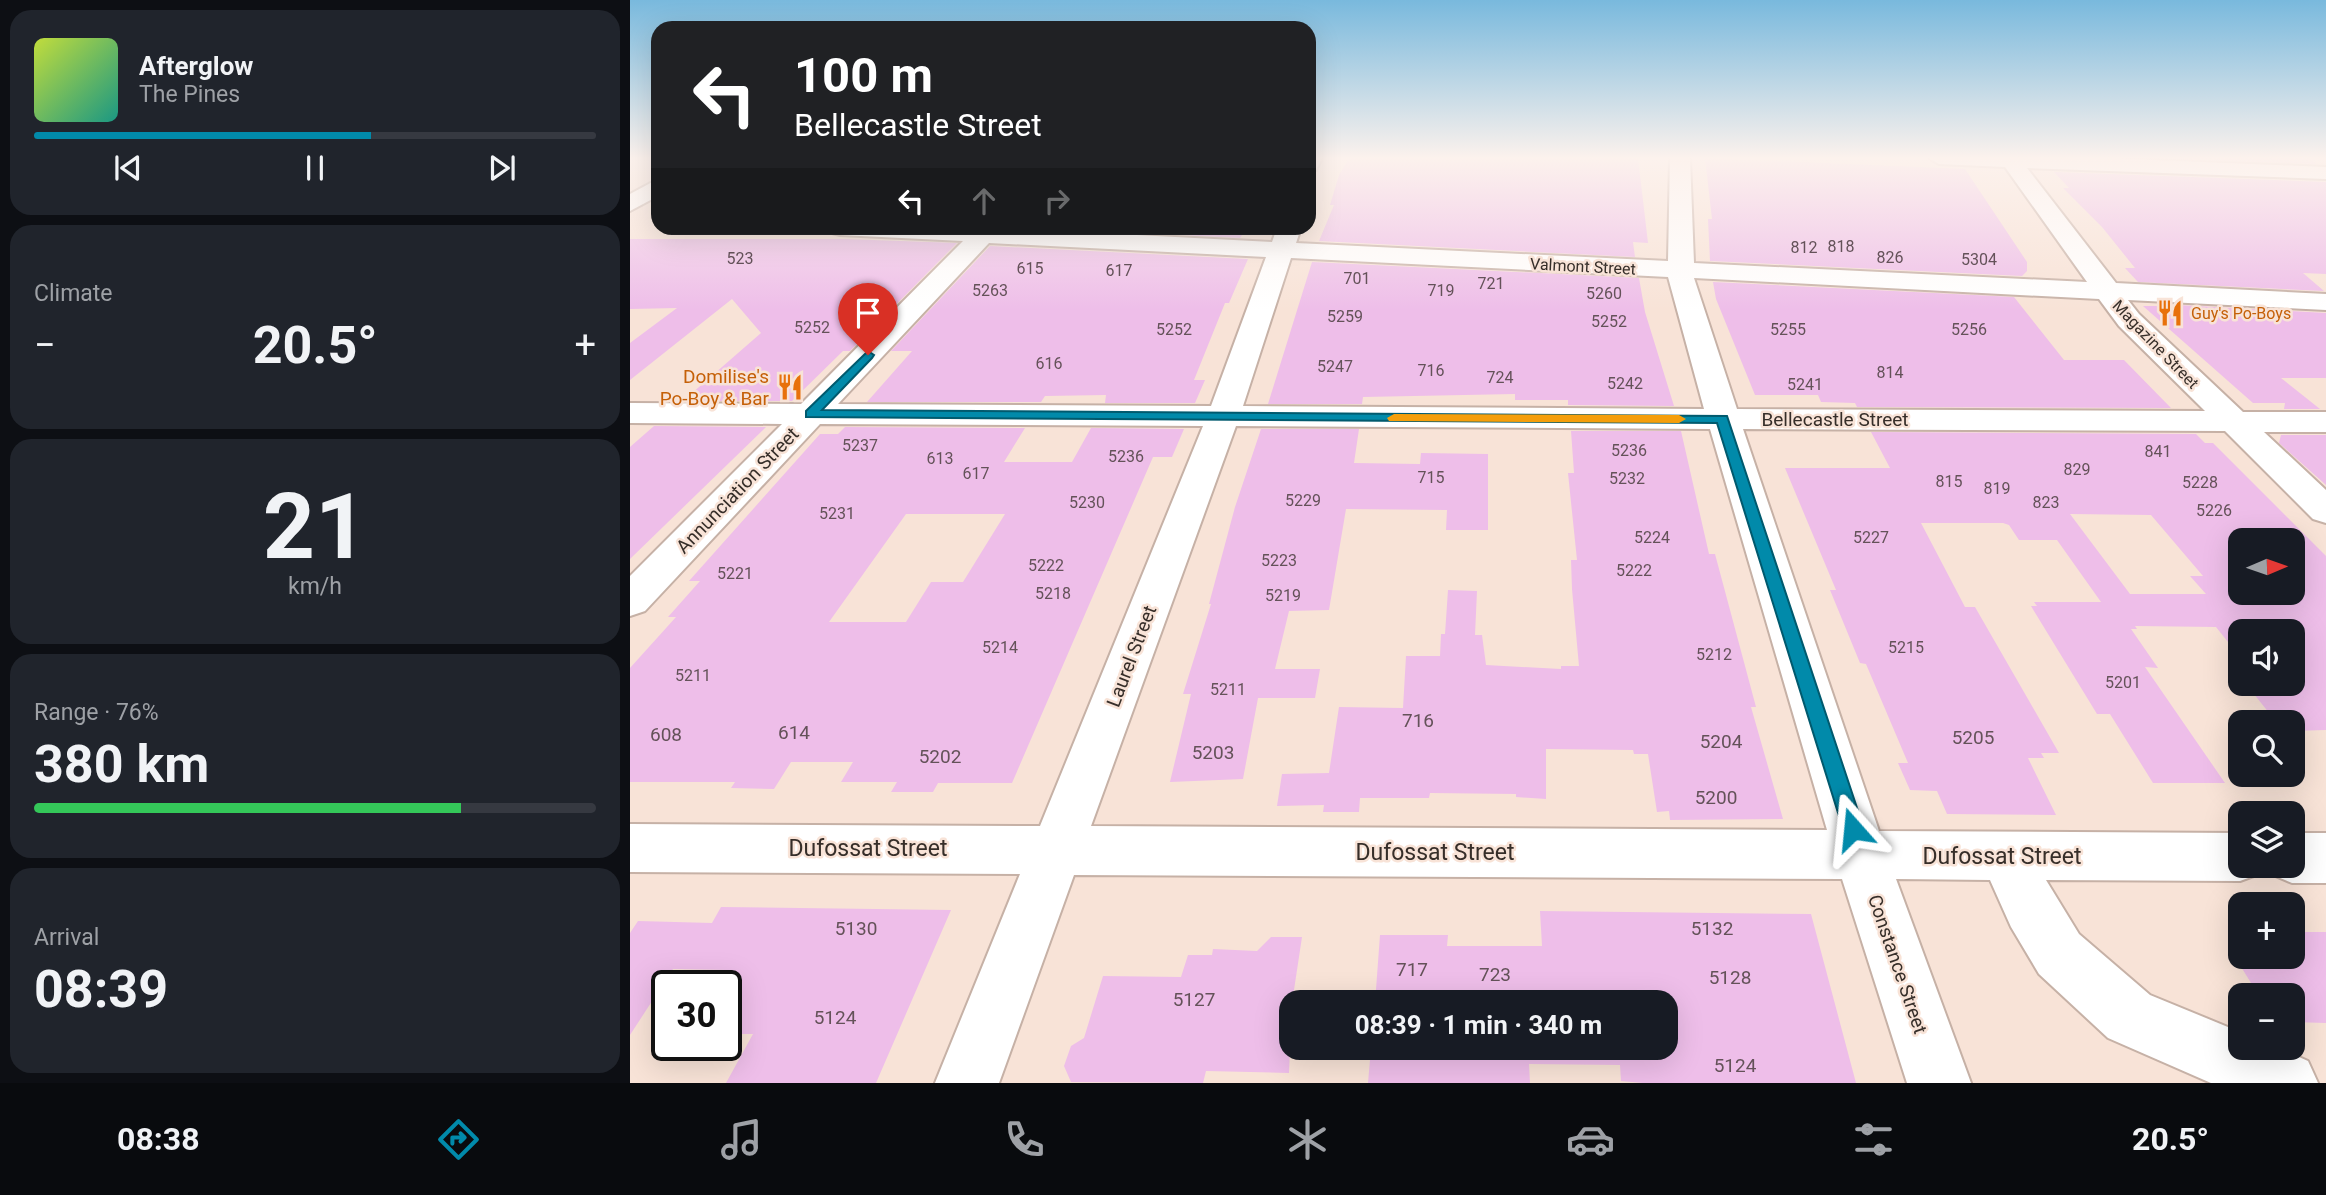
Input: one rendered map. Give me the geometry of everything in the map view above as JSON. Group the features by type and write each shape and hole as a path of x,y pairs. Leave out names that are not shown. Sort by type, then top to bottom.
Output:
{"street":[{"name":"Constance Street","path":"1680,209 1679,270 1722,419 1861,855 1939,1083"},
{"name":"Magazine Street","path":"2045,209 2129,320 2326,511"},
{"name":"Annunciation Street","path":"630,601 983,235"},
{"name":"Valmont Street","path":"1115,235 1286,239 1679,270 2326,302"},
{"name":"Laurel Street","path":"967,1083 1223,418 1286,239"},
{"name":"Bellecastle Street","path":"630,413 2326,422"},
{"name":"Dufossat Street","path":"630,848 2228,857"},
{"path":"2006,856 2031,908 2059,954 2129,1017 2286,1083"},
{"path":"2305,858 2326,858"}],"building":[{"path":"1333,209 1644,209 1648,243 1633,242 1635,257 1319,241"},
{"path":"1711,209 1991,209 2027,262 2027,271 2022,276 1710,261 1708,219 1712,219"},
{"path":"2084,209 2326,209 2326,274 2303,273 2324,291 2138,282 2125,268 2135,268"},
{"path":"1181,235 1242,235 1240,238"},
{"path":"630,239 844,239 957,243 850,351 843,351 792,401 683,401 761,333 732,299 630,380 630,343 677,308 630,309"},
{"path":"990,246 1248,259 1229,303 1225,303 1194,380 1205,380 1195,403 1105,403 1106,395 1045,396 1041,402 867,402 912,351 891,351"},
{"path":"1312,262 1639,278 1645,312 1674,406 1568,405 1568,400 1515,400 1515,394 1363,397 1362,404 1268,404"},
{"path":"1713,282 2014,297 2064,360 2124,360 2171,408 1857,407 1855,403 1821,402 1818,395 1755,395 1716,299"},
{"path":"2159,304 2326,313 2326,378 2281,378 2320,409 2284,409 2285,403 2253,403 2143,306 2161,306"},
{"path":"654,426 766,427 630,559 630,447"},
{"path":"845,427 1025,428 1004,462 1072,462 1091,428 1184,429 1172,457 1153,457 1012,783 938,783 933,792 891,792 897,782 841,782 853,762 791,762 774,789 731,788 735,782 630,782 630,668 676,617 668,617 700,581 689,581 820,434 838,434","holes":["906,514 1005,514 963,582 931,582 906,622 829,622"]},
{"path":"1261,429 1359,429 1354,463 1420,464 1421,453 1488,454 1488,530 1446,530 1447,510 1346,509 1329,610 1289,611 1275,669 1320,669 1315,698 1258,698 1243,779 1170,782 1191,694 1183,694 1211,604 1235,507"},
{"path":"1571,431 1681,431 1709,554 1715,554 1756,707 1751,707 1783,819 1670,820 1669,811 1657,812 1648,754 1634,754 1633,750 1546,749 1546,799 1516,797 1516,794 1430,793 1429,798 1360,798 1359,812 1323,812 1324,805 1277,806 1282,774 1329,773 1339,707 1403,708 1406,656 1440,656 1441,634 1445,634 1448,590 1477,591 1475,635 1482,635 1486,665 1561,669 1561,666 1579,666 1571,560 1577,560 1568,473 1574,473"},
{"path":"1871,432 2196,434 2205,443 2213,443 2298,528 2228,528 2228,606 2305,606 2305,535 2326,556 2326,730 2305,731 2305,710 2267,710 2256,696 2305,696 2305,619 2228,619 2228,642 2216,627 2135,626 2137,629 2131,629 2158,668 2145,667 2225,783 2153,783 2110,714 2097,714 2031,606 2037,606 2034,602 2101,602 2057,540 2019,540 2009,525 2003,523 1921,523 1965,607 1975,607 2059,753 2041,753 2044,758 2028,758 2056,815 1947,814 1937,791 1910,790 1898,763 1908,763 1866,664 1860,663 1830,590 1836,590 1785,468 1890,468","holes":["2070,514 2151,515 2203,576 2190,576 2206,594 2130,594"]},
{"path":"2281,435 2326,435 2326,485 2279,443"},
{"path":"721,907 951,910 876,1083 726,1083 738,1061 742,1061 742,1054 753,1034 742,1034 742,970 651,970 651,1003 630,1035 630,933 638,921 712,923"},
{"path":"1540,911 1811,914 1856,1083 1643,1083 1621,1081 1620,1065 1529,1064 1530,1083 1368,1083 1370,1060 1678,1060 1678,990 1376,990 1380,935 1448,935 1447,946 1542,946"},
{"path":"2305,932 2326,932 2326,1023 2305,1022 2305,983 2251,983 2242,969 2305,969"},
{"path":"1271,937 1302,937 1294,990 1279,990 1279,1060 1290,1060 1289,1073 1206,1071 1203,1083 1071,1082 1064,1066 1071,1046 1084,1038 1103,976 1181,977 1188,955 1212,955 1213,949 1257,951"}],"slow traffic":[{"path":"1394,418 1679,419"}],"place":[{"name":"Guy's Po-Boys","path":"2170,313"},
{"name":"Domilise's Po-Boy & Bar","path":"790,387"}],"route":[{"path":"868,355 811,414 1722,419 1853,829"}]}
